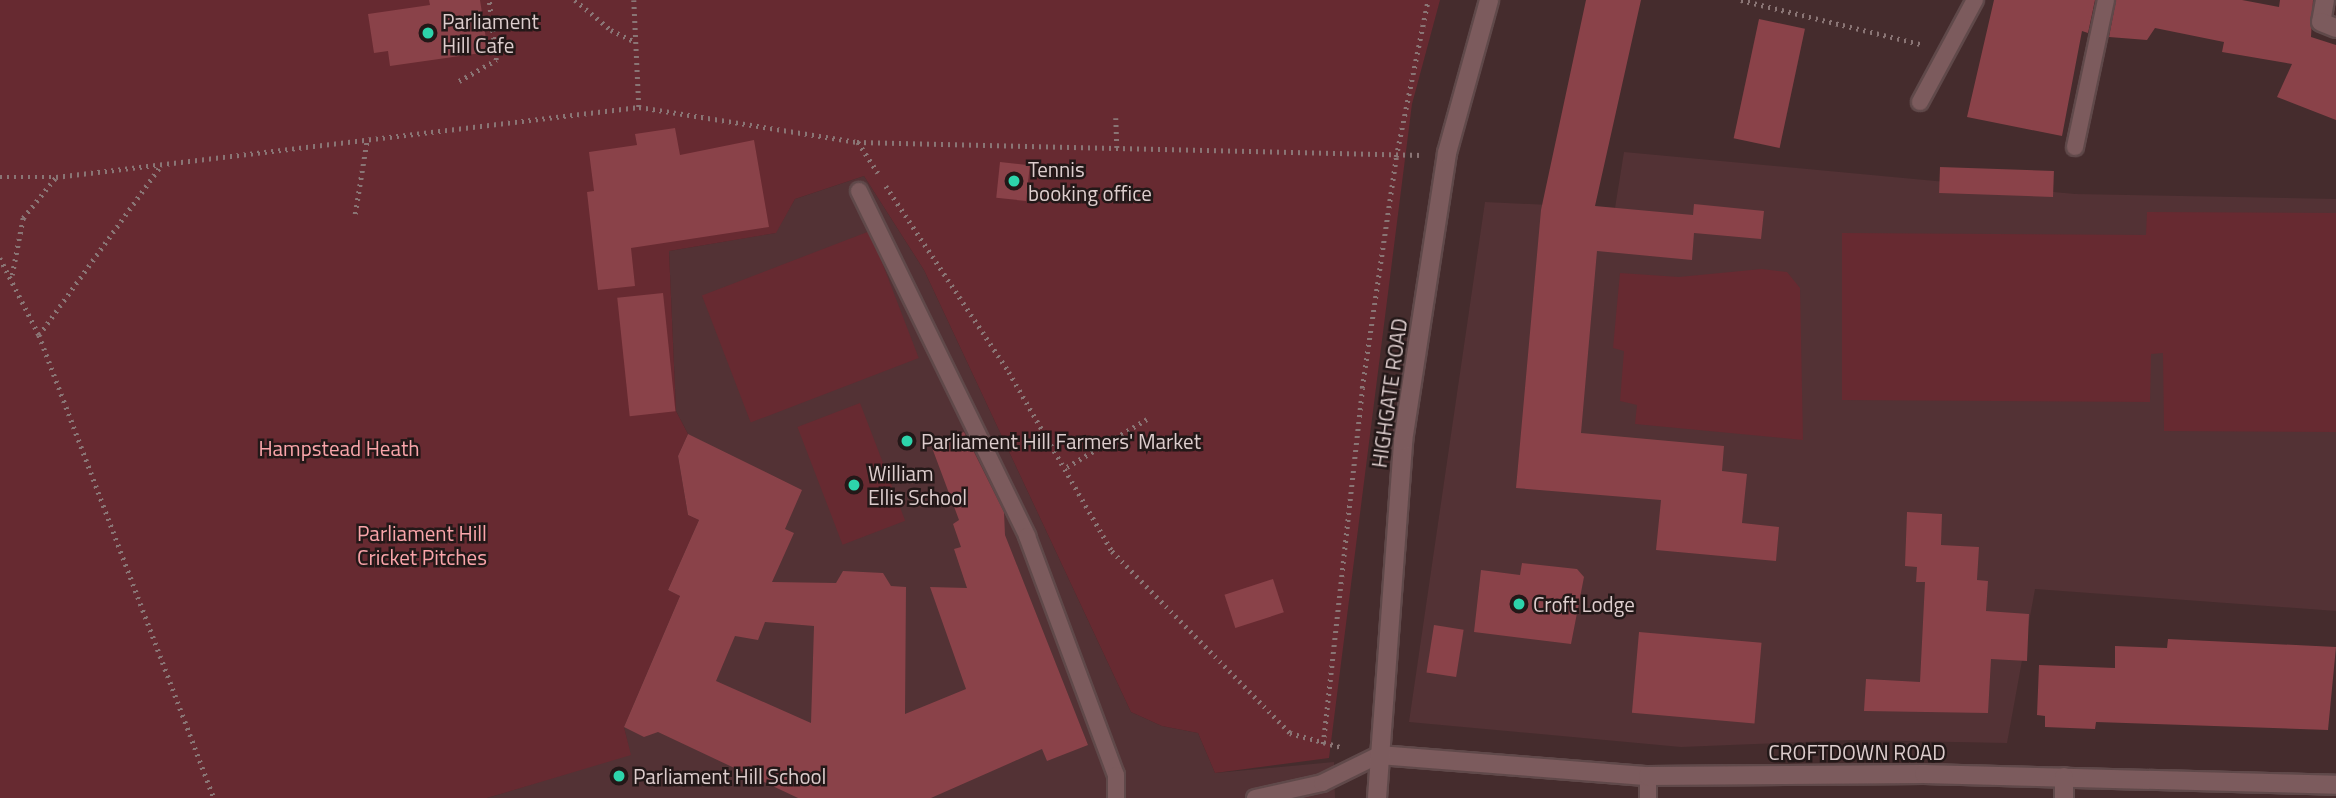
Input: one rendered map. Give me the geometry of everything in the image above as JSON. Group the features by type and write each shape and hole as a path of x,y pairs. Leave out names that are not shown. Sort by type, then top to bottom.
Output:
{"street":[{"name":"HIGHGATE ROAD","path":"1377,798 1403,441 1447,153 1489,0"},
{"path":"2325,0 2321,22 2336,28"},
{"name":"CROFTDOWN ROAD","path":"1379,755 1648,776 2064,777 2336,785"},
{"path":"2064,777 2064,798"}],"lane":[{"path":"1920,102 1975,0"},
{"path":"2075,147 2106,0"},
{"path":"859,191 1027,536 1116,775 1116,798"},
{"path":"1255,798 1322,783 1379,755"},
{"path":"1648,776 1648,798"}],"path":[{"path":"459,81 496,60 489,0"},
{"path":"575,0 611,30 635,41"},
{"path":"634,0 639,107"},
{"path":"1323,744 1333,617 1396,158 1428,0"},
{"path":"1741,0 1949,52"},
{"path":"0,177 56,177 639,107 857,142 1396,158 1447,153"},
{"path":"1116,118 1117,150"},
{"path":"355,214 367,140"},
{"path":"857,142 1067,467 1112,551 1172,618 1290,733 1323,744 1379,755"},
{"path":"39,335 162,164"},
{"path":"11,277 23,218 56,177"},
{"path":"0,258 39,335 214,798"},
{"path":"1067,467 1147,419"}],"shaded area":[{"path":"1624,152 2075,194 2336,199 2336,611 2035,589 2007,743 1852,740 1681,747 1409,722 1485,202 1615,208"},
{"name":"William Ellis School","path":"864,176 924,270 1131,712 1162,726 1198,733 1215,773 1334,762 1335,798 487,798 630,754 624,727 680,596 668,590 699,520 688,515 678,456 688,434 676,411 669,251 775,233 795,199"}],"green space":[{"name":"Hampstead Heath","path":"0,0 1440,0 1412,104 1329,758 1215,773 1198,733 1162,726 1131,712 924,270 864,176 795,199 776,233 669,251 676,411 688,434 678,456 688,515 699,520 668,590 680,596 624,727 631,755 487,798 0,798"},
{"path":"2147,212 2336,213 2336,432 2164,431 2163,353 2151,354 2150,402 1842,400 1842,233 2146,235"},
{"path":"870,231 919,358 751,422 702,296"},
{"path":"1762,269 1787,272 1800,288 1803,440 1635,424 1637,405 1620,401 1624,351 1613,348 1620,273 1679,277"},
{"path":"860,403 905,521 843,545 797,427"}],"building":[{"name":"Parliament Hill Cafe","path":"429,0 480,0 488,52 390,66 388,51 374,53 368,14 430,5"},
{"path":"1586,0 1641,0 1595,206 1693,215 1694,204 1764,211 1761,239 1694,233 1692,260 1597,251 1581,433 1724,446 1722,471 1747,474 1742,523 1779,527 1776,561 1656,550 1661,500 1516,488 1541,210"},
{"path":"1994,0 2095,0 2088,33 2082,31 2062,136 1967,117"},
{"path":"2116,0 2242,0 2279,7 2280,0 2313,0 2311,37 2336,45 2336,120 2277,97 2292,64 2222,52 2224,42 2155,28 2147,40 2109,37"},
{"path":"1759,19 1805,29 1780,148 1734,138"},
{"path":"675,128 680,155 754,140 769,227 631,248 635,286 598,290 587,192 594,191 589,152 637,145 635,134"},
{"name":"Tennis booking office","path":"1000,162 1030,165 1026,201 996,198"},
{"path":"1940,167 2054,171 2053,197 1939,193"},
{"path":"663,293 675,411 630,416 617,298"},
{"path":"964,432 1004,512 1005,535 1088,745 1047,761 1042,749 931,798 798,798 658,732 644,737 624,727 680,596 668,590 699,520 688,515 678,456 688,434 802,490 785,529 794,533 772,582 836,583 843,571 883,573 891,586 906,587 905,714 966,689 930,587 967,588 954,549 961,547 953,524 959,520 931,445","holes":["765,622 814,626 811,723 716,681 735,636 758,640"]},
{"path":"1907,512 1942,514 1941,545 1979,547 1977,580 1988,581 1986,611 2029,614 2027,661 1991,659 1988,713 1864,711 1866,679 1920,682 1925,582 1916,582 1917,567 1905,566"},
{"name":"Croft Lodge","path":"1522,563 1577,569 1584,577 1571,644 1474,632 1481,570 1520,575"},
{"path":"1273,579 1284,612 1235,628 1224,595"},
{"path":"1434,625 1464,630 1456,677 1426,672"},
{"path":"1639,632 1762,643 1754,723 1632,713"},
{"path":"2168,639 2336,647 2328,730 2096,722 2095,729 2045,727 2045,716 2037,715 2039,665 2115,668 2115,646 2167,648"}],"place":[{"name":"Parliament Hill Cafe","path":"428,33"},
{"name":"Tennis booking office","path":"1014,181"},
{"name":"Parliament Hill Farmers' Market","path":"907,441"},
{"name":"William Ellis School","path":"854,485"},
{"name":"Croft Lodge","path":"1519,604"},
{"name":"Parliament Hill School","path":"619,776"}],"park label":[{"name":"Parliament Hill Cricket Pitches","path":"422,545"}]}
